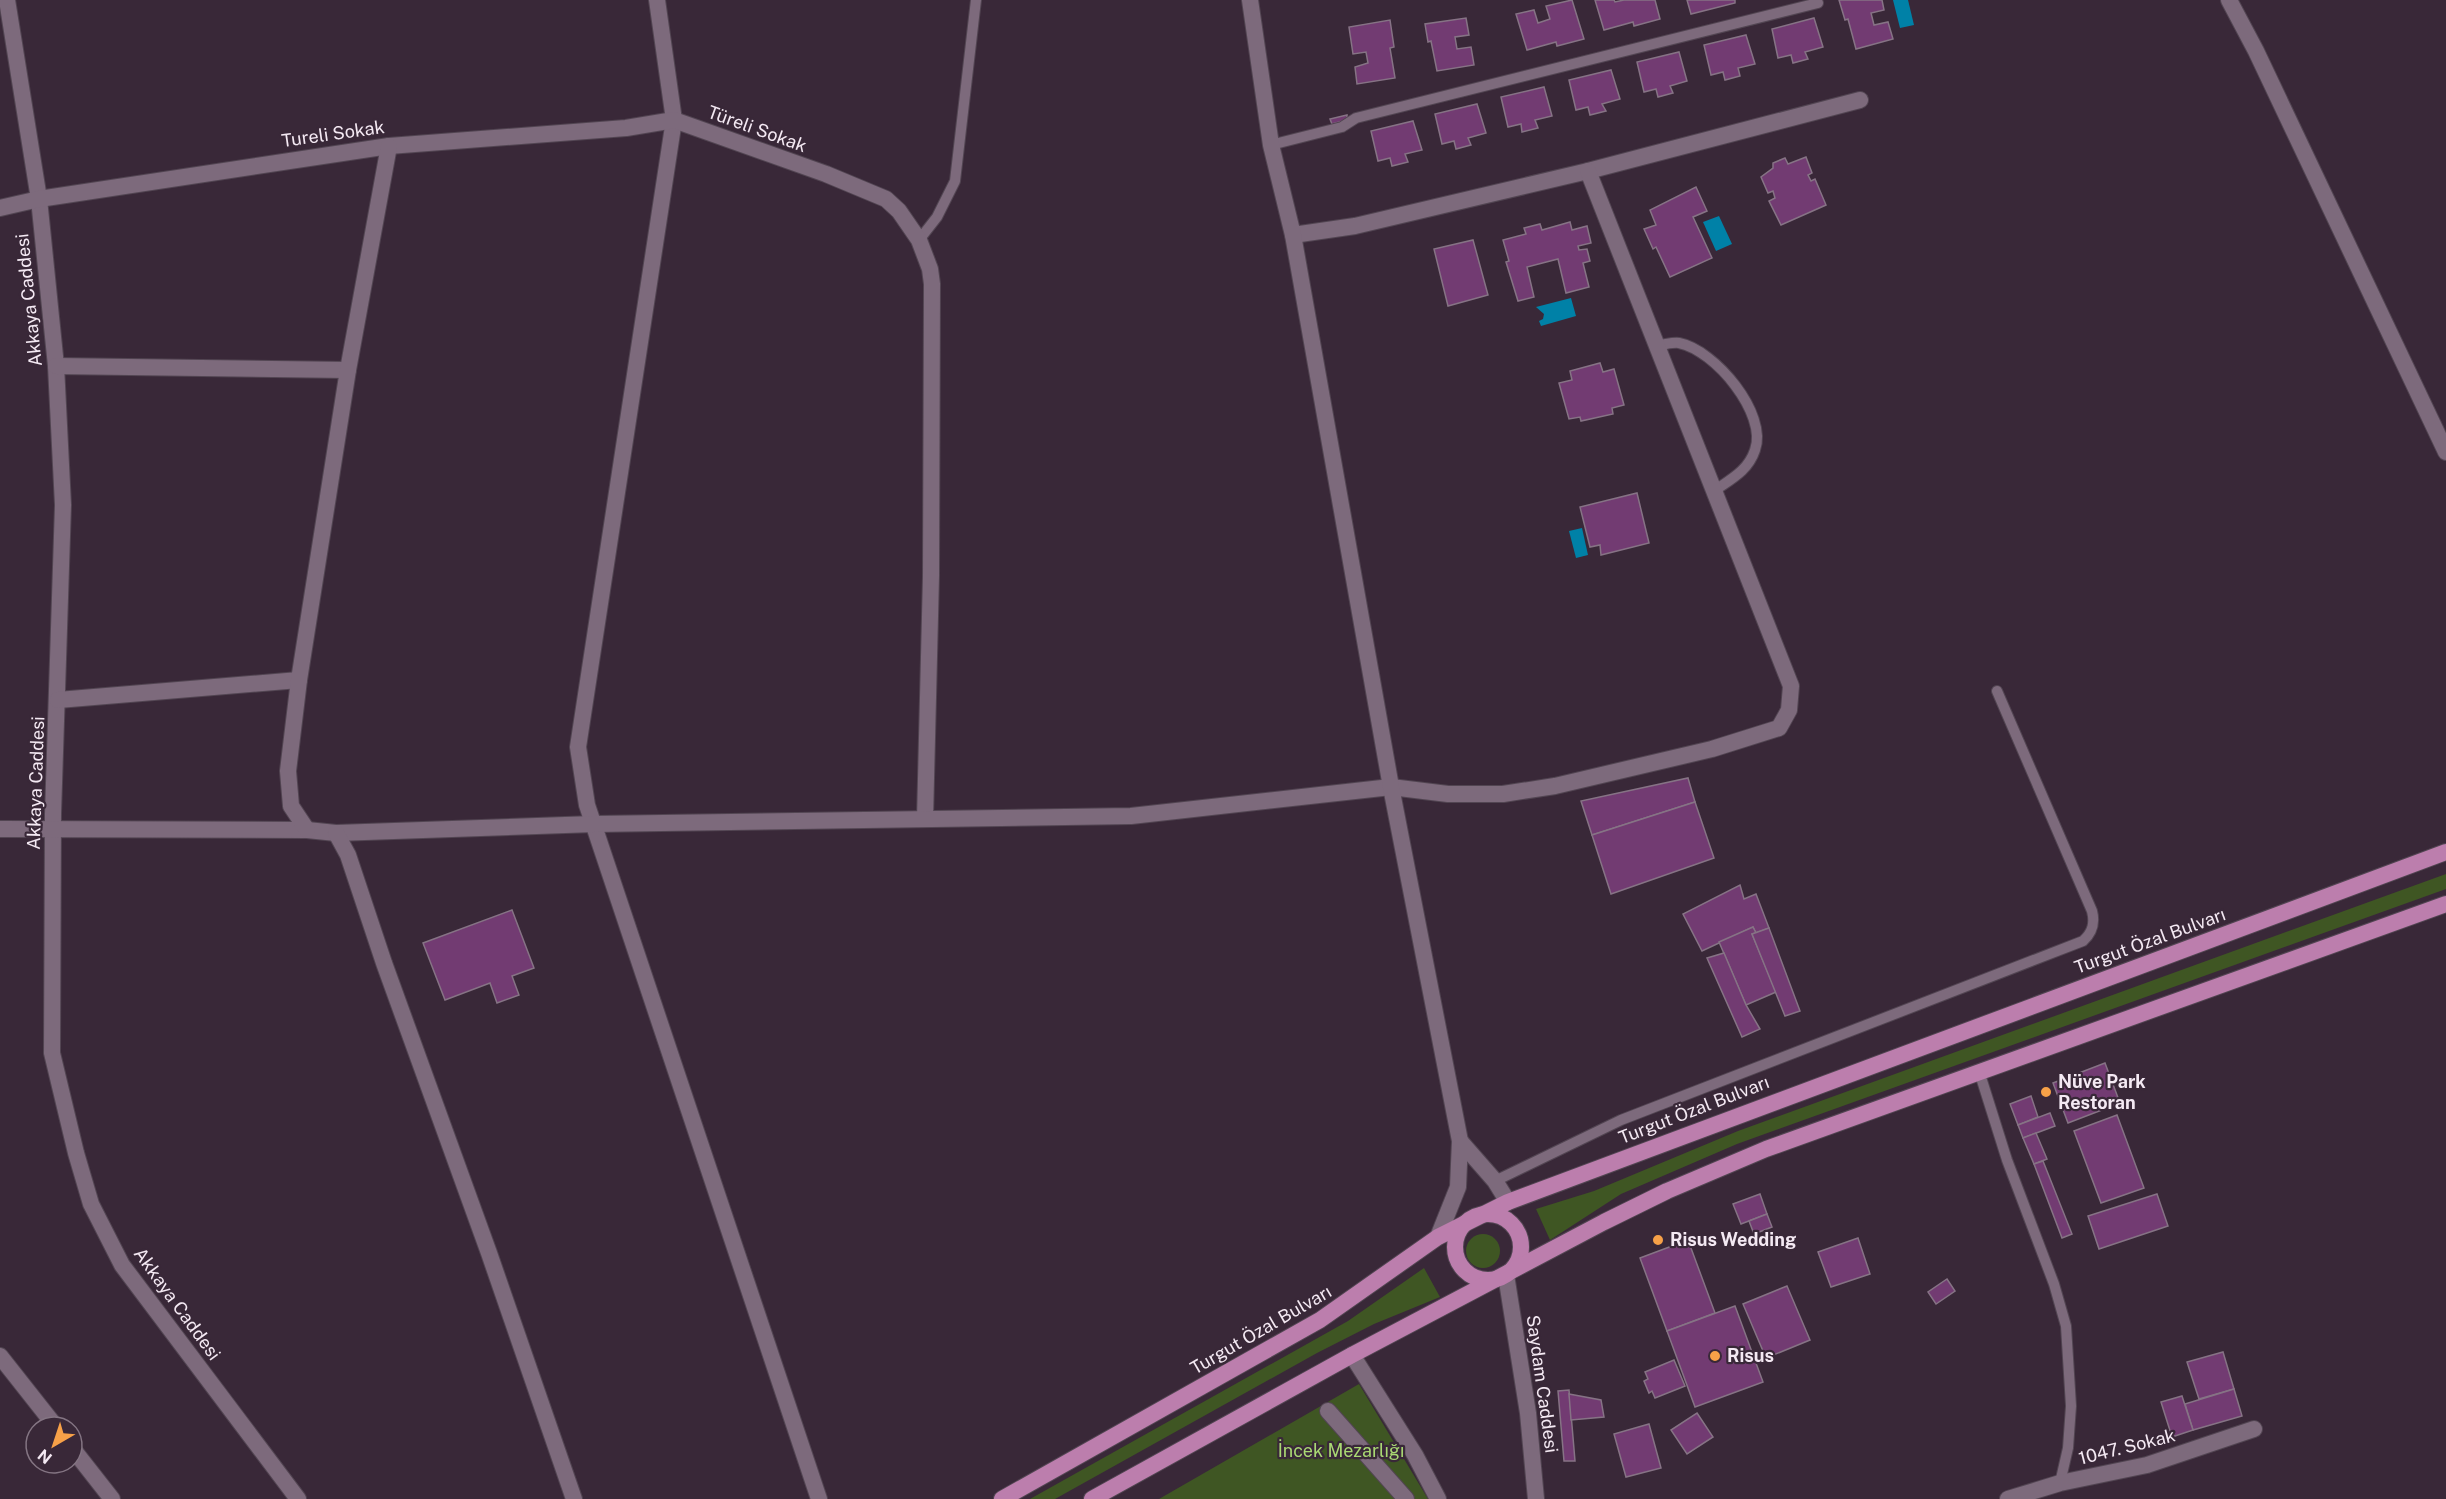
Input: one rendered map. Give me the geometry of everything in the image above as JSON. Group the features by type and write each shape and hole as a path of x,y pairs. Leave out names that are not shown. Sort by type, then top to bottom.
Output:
{"main road":[{"name":"Turgut Özal Bulvarı","path":"1002,1499 1320,1320 1438,1237 1476,1216 1508,1202 2446,852"},
{"path":"1092,1499 1352,1355 1604,1222 1699,1177 1766,1149 2446,904"},
{"path":"1498,1215 1508,1220 1516,1228 1520,1238 1519,1259 1506,1275 1485,1280 1466,1271 1459,1263 1455,1253 1455,1241 1466,1222 1476,1216 1498,1215"}],"street":[{"name":"Akkaya Caddesi","path":"7,0 39,199 56,366 63,505 53,828 52,1053 91,1204 122,1265 298,1499"},
{"path":"657,0 674,120 578,747 587,805 819,1499"},
{"path":"1250,0 1271,145 1293,235 1390,787 1460,1142 1458,1187 1438,1237"},
{"path":"2229,0 2256,51 2446,452"},
{"path":"1293,235 1354,226 1588,171 1860,100"},
{"name":"Tureli Sokak","path":"0,208 39,199 389,146 627,128 674,120"},
{"name":"Türeli Sokak","path":"674,120 826,174 886,198 899,211 919,240 930,269 932,284 931,576 925,819"},
{"path":"307,830 291,806 288,771 299,680 348,370 389,146"},
{"path":"0,829 307,830 336,833 594,824 1131,816 1390,787 1448,794 1529,791 1712,749 1779,728 1789,710 1791,686 1588,171"},
{"path":"56,366 348,370"},
{"path":"58,700 299,680"},
{"path":"336,833 348,855 574,1499"},
{"path":"1460,1142 1495,1181 1508,1202"},
{"name":"Saydam Caddesi","path":"1506,1275 1527,1403 1536,1499"},
{"path":"1352,1355 1414,1455 1438,1499"},
{"path":"0,1356 47,1415"},
{"path":"1328,1411 1406,1499"},
{"name":"1047. Sokak","path":"2008,1499 2061,1483 2147,1465 2254,1429"},
{"path":"84,1463 112,1499"}],"lane":[{"path":"919,240 937,217 955,181 976,0"},
{"path":"1271,145 1342,127 1356,118 1818,3"},
{"path":"1657,345 1678,343 1713,361 1739,389 1759,434 1755,452 1743,472 1714,491"},
{"path":"1495,1181 1620,1120 2083,940 2088,936 2093,925 2092,911 1998,691"},
{"path":"1980,1071 2007,1160 2054,1284 2066,1326 2071,1406 2068,1448 2061,1483"}],"green space":[{"path":"2446,874 2446,889 1737,1144 1621,1194 1550,1240 1536,1209 1594,1191 1738,1131"},
{"path":"1483,1234 1495,1239 1500,1251 1495,1263 1483,1268 1471,1263 1466,1251 1471,1239"},
{"path":"1424,1268 1440,1297 1374,1324 1317,1353 1055,1499 1030,1499 1348,1321"},
{"name":"İncek Mezarlığı","path":"1359,1384 1428,1499 1159,1499"}],"water":[{"path":"1893,0 1908,0 1914,25 1900,28"},
{"path":"1719,216 1732,244 1716,251 1703,222"},
{"path":"1571,298 1576,316 1541,326 1539,321 1543,319 1544,314 1536,307"},
{"path":"1582,528 1588,555 1576,558 1569,531"}],"building":[{"path":"1572,0 1584,39 1557,46 1556,42 1527,50 1516,14 1534,10 1538,23 1550,19 1546,6"},
{"path":"1595,0 1614,0 1615,2 1655,0 1660,19 1634,26 1633,22 1604,30"},
{"path":"1687,0 1735,0 1735,3 1691,14"},
{"path":"1839,0 1882,0 1884,10 1871,13 1874,25 1888,22 1893,39 1856,49 1848,19 1845,20"},
{"path":"1466,18 1469,35 1455,37 1457,49 1471,47 1474,65 1437,71 1425,24"},
{"path":"1814,18 1823,47 1805,52 1808,59 1793,63 1791,55 1778,58 1772,29"},
{"path":"1390,20 1394,47 1390,48 1395,78 1357,84 1355,67 1368,63 1366,52 1353,54 1349,27"},
{"path":"1746,35 1755,64 1738,68 1740,76 1725,80 1723,72 1711,75 1704,45"},
{"path":"1679,52 1687,81 1670,86 1673,93 1658,97 1656,89 1644,92 1637,62"},
{"path":"1611,70 1620,99 1602,104 1606,111 1590,115 1588,107 1576,110 1569,80"},
{"path":"1544,87 1552,116 1535,120 1538,128 1522,132 1521,124 1508,127 1501,97"},
{"path":"1477,104 1486,133 1468,138 1471,145 1456,149 1454,141 1442,144 1435,114"},
{"path":"1347,115 1347,120 1332,124 1330,119"},
{"path":"1413,121 1422,150 1405,154 1408,162 1392,166 1390,158 1378,161 1371,131"},
{"path":"1806,157 1812,173 1808,175 1811,181 1815,179 1826,205 1781,225 1769,201 1775,198 1773,191 1768,193 1761,177 1773,168 1773,163 1785,158 1788,164"},
{"path":"1696,187 1707,211 1693,217 1712,258 1670,277 1656,247 1653,249 1644,229 1656,225 1650,210"},
{"path":"1570,222 1572,230 1587,226 1591,243 1578,246 1579,250 1587,249 1590,261 1583,263 1589,287 1566,293 1558,259 1527,267 1534,297 1518,301 1506,262 1509,261 1503,240 1526,234 1524,228 1540,224 1542,230"},
{"path":"1473,240 1488,295 1448,306 1434,249"},
{"path":"1600,363 1603,372 1614,369 1624,405 1612,408 1613,414 1581,421 1580,417 1569,419 1559,383 1572,380 1570,371"},
{"path":"1637,493 1649,543 1601,555 1600,545 1590,547 1580,507"},
{"path":"1688,778 1695,802 1592,835 1581,801"},
{"path":"1695,802 1714,858 1611,894 1592,835"},
{"path":"1740,885 1744,899 1756,894 1769,928 1756,933 1753,927 1702,951 1683,914"},
{"path":"512,910 534,968 512,976 519,995 497,1003 490,983 445,1000 423,943"},
{"path":"1753,927 1756,933 1752,934 1776,992 1746,1005 1719,942"},
{"path":"1769,928 1800,1011 1785,1016 1752,934"},
{"path":"1724,953 1746,1005 1760,1029 1742,1037 1707,958"},
{"path":"2105,1063 2120,1103 2068,1123 2053,1083"},
{"path":"2031,1096 2038,1117 2018,1125 2010,1104"},
{"path":"2050,1113 2055,1126 2023,1138 2018,1125"},
{"path":"2117,1115 2144,1188 2101,1203 2074,1131"},
{"path":"2036,1133 2047,1159 2034,1164 2023,1138"},
{"path":"2043,1161 2072,1234 2062,1238 2034,1164"},
{"path":"1760,1194 1767,1214 1741,1224 1733,1204"},
{"path":"2157,1194 2168,1226 2099,1249 2088,1216"},
{"path":"1767,1214 1772,1227 1754,1234 1749,1221"},
{"path":"1858,1238 1870,1274 1831,1287 1818,1252"},
{"path":"1688,1240 1715,1313 1667,1331 1640,1258"},
{"path":"1947,1279 1955,1291 1936,1304 1928,1292"},
{"path":"1787,1286 1810,1340 1766,1358 1743,1304"},
{"name":"Risus","path":"1735,1306 1763,1382 1695,1407 1667,1331"},
{"path":"2223,1352 2234,1389 2199,1399 2187,1362"},
{"path":"1674,1360 1685,1386 1655,1398 1652,1391 1649,1393 1644,1381 1648,1379 1645,1372"},
{"path":"2234,1389 2242,1416 2193,1430 2185,1404"},
{"path":"1569,1390 1575,1461 1564,1461 1558,1391"},
{"path":"1569,1394 1601,1400 1604,1417 1571,1420"},
{"path":"2182,1396 2193,1430 2172,1437 2161,1402"},
{"path":"1697,1413 1713,1437 1687,1454 1671,1430"},
{"path":"1649,1424 1661,1468 1626,1477 1614,1434"}],"place":[{"name":"Nüve Park Restoran","path":"2046,1092"},
{"name":"Risus Wedding","path":"1658,1240"},
{"name":"Risus","path":"1715,1356"}]}
